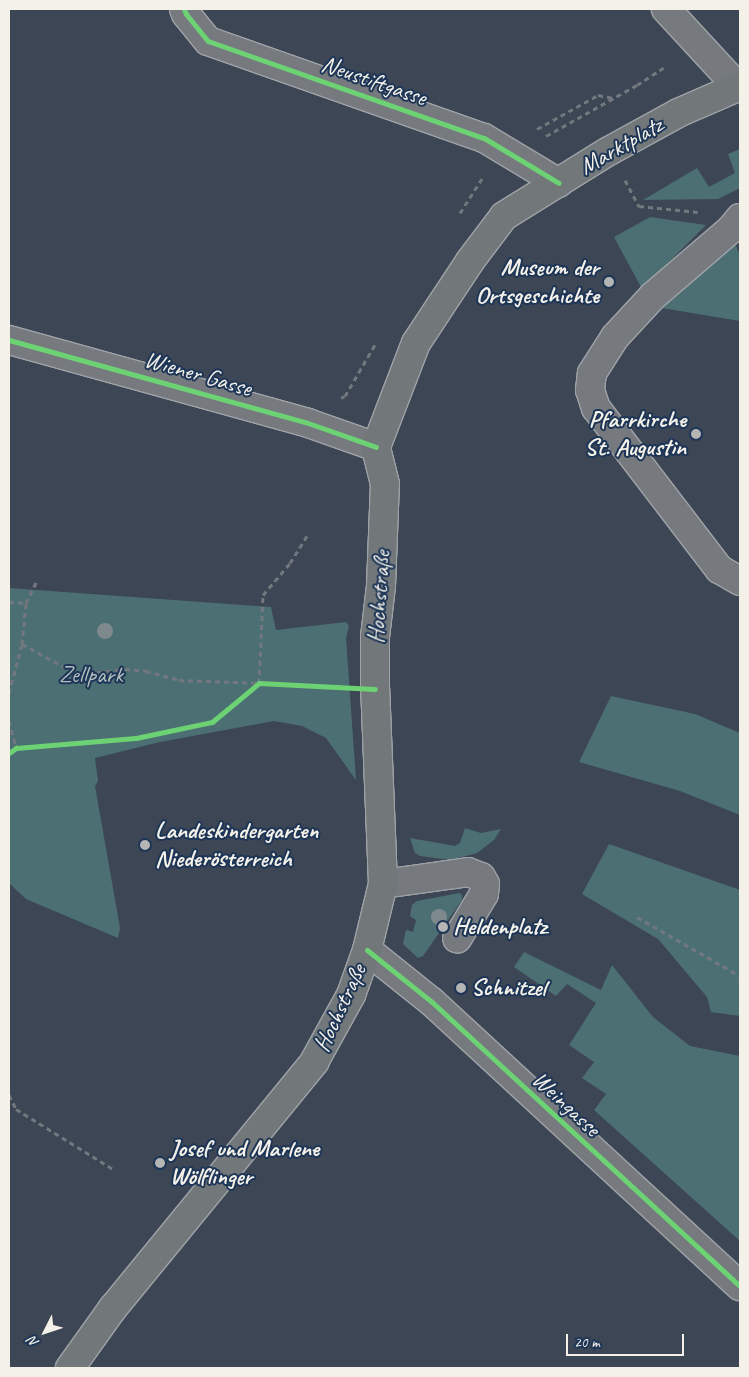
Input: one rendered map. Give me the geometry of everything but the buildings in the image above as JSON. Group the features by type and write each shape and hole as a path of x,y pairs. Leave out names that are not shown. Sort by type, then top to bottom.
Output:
{"main road":[{"name":"Marktplatz","path":"376,447 416,343 470,260 504,216 609,151 678,113 739,87"},
{"name":"Hochstraße","path":"70,1368 113,1308 314,1062 351,995 367,950 383,884 375,654 385,484 376,447"}],"street":[{"name":"Neustiftgasse","path":"184,9 208,41 484,138 559,183"},
{"path":"666,9 739,87"},
{"path":"737,229 653,296 615,338 592,373 590,390 596,408 719,569 740,581"},
{"name":"Wiener Gasse","path":"9,340 308,423 376,447"},
{"path":"383,884 468,872 481,877 485,884 484,894 458,939"},
{"name":"Weingasse","path":"367,950 432,1002 740,1286"}],"path":[{"path":"540,140 614,98 665,66"},
{"path":"535,131 598,95 614,98"},
{"path":"639,206 705,212"},
{"path":"252,688 259,682 264,595 290,563 309,532"},
{"path":"9,693 22,644 26,604 37,580"},
{"path":"9,602 26,604"},
{"path":"22,644 78,675 125,669 146,671 179,680 269,683"},
{"path":"9,721 16,748"},
{"path":"9,753 16,748 25,748"},
{"path":"637,917 740,976"},
{"path":"9,1095 16,1109 113,1169"}],"green space":[{"path":"740,149 740,188 718,199 643,200 697,168 709,187 735,173 728,154"},
{"path":"650,217 706,225 642,289 614,237"},
{"path":"735,243 740,256 740,321 662,308"},
{"name":"Zellpark","path":"9,588 271,607 276,630 346,622 349,626 346,638 356,780 326,738 302,726 274,721 160,742 95,758 98,781 95,786 120,928 118,938 26,899 9,883"},
{"path":"611,696 695,714 740,733 740,815 680,791 579,762"},
{"path":"465,828 481,833 501,829 494,840 477,853 451,860 420,856 415,853 410,838 455,846 460,843"},
{"path":"609,844 740,890 740,1016 711,1012 707,997 658,939 582,894"},
{"path":"459,893 462,895 462,900 423,956 418,958 403,944 406,930 413,932 416,920 410,916 412,905 417,901"},
{"path":"524,952 601,990 612,965 653,1017 690,1046 740,1056 740,1241 594,1110 606,1094 582,1078 594,1062 569,1045 596,1003 567,984 556,996 514,967"}],"cycle path":[{"path":"184,9 208,41 484,138 559,183"},
{"path":"9,340 308,423 376,447"},
{"path":"9,753 16,748 136,738 212,722 259,683 375,689"},
{"path":"367,950 432,1002 740,1286"}],"place":[{"name":"Museum der Ortsgeschichte","path":"609,282"},
{"name":"Pfarrkirche St. Augustin","path":"696,434"},
{"name":"Landeskindergarten Niederösterreich","path":"145,845"},
{"name":"Heldenplatz","path":"443,927"},
{"name":"Schnitzel","path":"461,988"},
{"name":"Josef und Marlene Wölflinger","path":"160,1163"}]}
